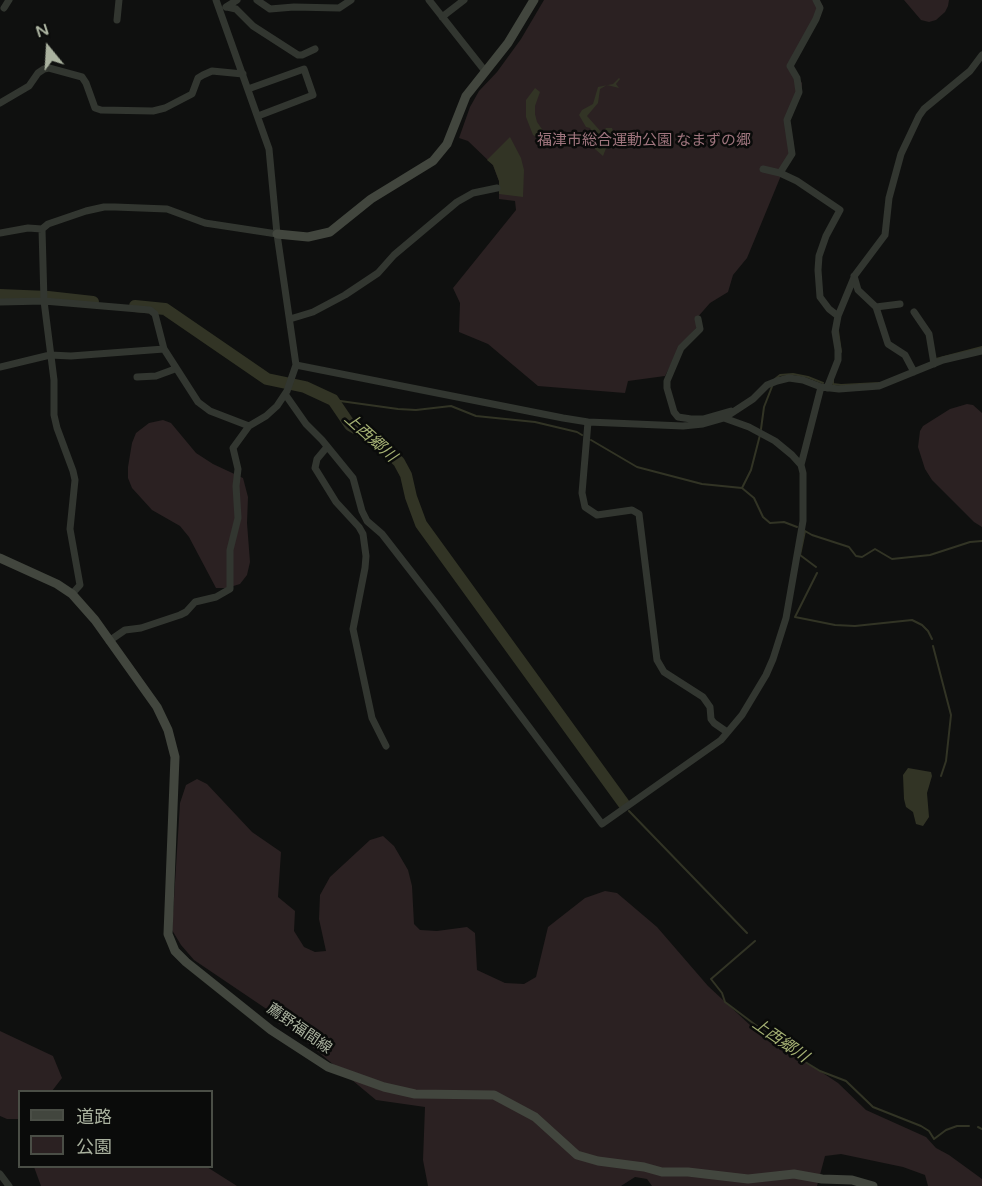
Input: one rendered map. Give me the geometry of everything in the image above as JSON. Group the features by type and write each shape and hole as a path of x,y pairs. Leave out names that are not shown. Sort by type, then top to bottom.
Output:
{"main road":[{"path":"277,234 309,237 330,232 371,200 433,161 447,144 460,107 472,86 508,43 534,0"},
{"name":"薦野福間線","path":"0,558 57,584 72,594 157,707 174,749 175,765 167,930 171,943 174,951 186,962 270,1030 328,1067 384,1087 415,1094 494,1095 535,1117 577,1155 598,1161 644,1167 662,1173 688,1172 748,1179 794,1174 822,1179 852,1180 873,1186"}],"street":[{"path":"4,9 9,0"},
{"path":"117,20 119,0"},
{"path":"109,641 125,630 141,628 180,615 195,602 216,597 230,589 230,550 238,518 236,486 238,469 233,448 249,426 277,406 286,393 296,365 277,234 270,149 243,74 224,8 216,0"},
{"path":"224,8 237,0"},
{"path":"257,0 270,9 339,8 351,0"},
{"path":"429,0 485,71"},
{"path":"442,17 464,0"},
{"path":"780,173 792,154 787,120 799,92 797,78 790,66 820,8 816,0"},
{"path":"224,8 236,9 253,26 298,55 315,49"},
{"path":"286,393 306,424 353,478 362,511 367,520 382,534 438,606 602,824 709,751 742,715 766,675 786,618 803,521 805,483 801,465 824,387 837,360 835,332 838,316 854,276 885,235 894,173 919,116 970,70 982,55"},
{"path":"0,103 29,86 38,73 49,68 82,77 95,108 101,110 153,111 165,108 192,94 198,78 212,71 243,74"},
{"path":"248,89 304,69 313,95 258,116"},
{"path":"763,169 780,173 797,181 840,210 826,236 819,256 818,270 820,297 838,316"},
{"path":"290,319 313,312 345,295 378,273 394,255 447,209 473,194 497,188"},
{"path":"0,233 28,228 42,229 48,224 86,211 116,207 167,209 205,223 277,234"},
{"path":"42,229 44,297 57,428 75,480 70,529 80,585 72,594"},
{"path":"854,276 858,290 876,306 888,344 904,356 914,372"},
{"path":"0,302 44,297 150,310 155,314 164,349 190,393 210,411 249,426"},
{"path":"876,306 900,304"},
{"path":"914,312 929,334 934,364"},
{"path":"698,319 700,329 681,348 667,381 674,412 678,417 703,419 736,410"},
{"path":"0,367 50,355 71,356 164,349"},
{"path":"296,365 588,422 683,426 704,424 724,418 774,382 789,378 824,387 849,389 879,386 934,364 982,351"},
{"path":"137,377 156,376 175,369"},
{"path":"724,418 749,427 775,441 801,465"},
{"path":"588,422 582,493 585,507 597,515 632,510 639,514 657,660 664,672 703,697 710,707 711,719 727,732"},
{"path":"327,447 317,459 315,468 336,502 363,534 365,568 353,629 372,718 386,746"},
{"path":"0,1174 9,1186"}],"green space":[{"name":"福津市総合運動公園 なまずの郷","path":"544,0 819,0 823,6 819,19 792,66 802,83 802,91 789,122 794,144 747,258 733,275 728,292 710,303 696,319 697,327 681,345 665,376 628,381 625,393 538,386 488,344 459,332 460,303 453,288 516,210 515,201 499,199 499,181 493,165 468,141 459,138 470,107 479,91 497,72 521,39"},
{"path":"904,0 949,0 945,12 936,20 929,22 921,20"},
{"path":"967,404 973,405 982,413 982,527 974,522 932,480 925,469 918,447 923,426 950,409"},
{"path":"163,420 171,423 196,453 243,478 248,497 250,562 247,575 240,584 227,588 216,588 189,537 180,526 152,510 132,488 128,478 128,467 136,433 149,423"},
{"path":"197,779 207,784 252,832 281,852 278,897 295,911 294,931 304,947 315,952 326,951 319,919 320,895 330,877 370,840 383,836 394,846 408,870 412,886 414,924 420,930 437,931 467,927 475,933 477,970 505,983 524,984 536,977 548,927 585,898 605,891 617,893 657,927 708,986 750,1025 838,1083 866,1110 926,1137 936,1148 982,1179 982,1186 928,1186 925,1175 903,1167 841,1154 825,1156 817,1186 652,1186 647,1179 635,1177 621,1186 428,1186 423,1160 425,1107 376,1100 287,1026 279,1024 268,1010 194,960 172,930 180,803 186,785"},
{"path":"0,1031 53,1056 62,1078 53,1090 18,1090 18,1119 7,1119 0,1116"},
{"path":"34,1168 209,1168 237,1186 41,1186"}],"shaded area":[{"path":"620,79 616,84 619,88 607,85"},
{"path":"606,85 600,89 598,103 587,116 602,133 606,128 612,128 613,131 603,156 595,149 595,137 579,115 582,110 593,104 598,87"},
{"path":"535,88 540,92 535,114 537,122 546,135 541,139 533,135 526,117 526,100"},
{"path":"510,137 521,158 524,170 523,197 499,194 499,181 493,165 487,160"},
{"path":"908,768 931,772 927,793 929,817 923,826 916,824 913,812 906,807 903,775"}],"waterway":[{"name":"上西郷川","path":"0,295 93,302"},
{"name":"上西郷川","path":"135,306 165,309 267,379 305,387 333,400 350,425 376,440 399,462 406,475 421,524 624,804"},
{"path":"838,331 841,352"},
{"path":"936,359 982,347"},
{"path":"775,379 780,375 793,374 823,383"},
{"path":"833,380 833,384 841,385 879,383"},
{"path":"761,429 764,407 773,384"},
{"path":"333,400 416,410 451,406 476,416 535,422 582,435"},
{"path":"742,488 751,470 760,435"},
{"path":"591,440 637,467 702,484 742,488 754,498 763,517 770,523 784,522 797,527"},
{"path":"816,567 800,555 805,531 849,547 856,556 862,557 875,549 892,559 930,555 970,542 982,541"},
{"path":"817,573 795,617 835,625 855,626 912,620 922,625 932,639"},
{"path":"933,646 951,715 946,761 941,776"},
{"name":"上西郷川","path":"629,811 747,933"},
{"name":"上西郷川","path":"755,941 711,979 722,993 725,1002 802,1060 820,1071 846,1081 873,1107 921,1126 929,1131 934,1139 946,1130 957,1126 969,1126"},
{"name":"上西郷川","path":"978,1127 982,1129"}]}
